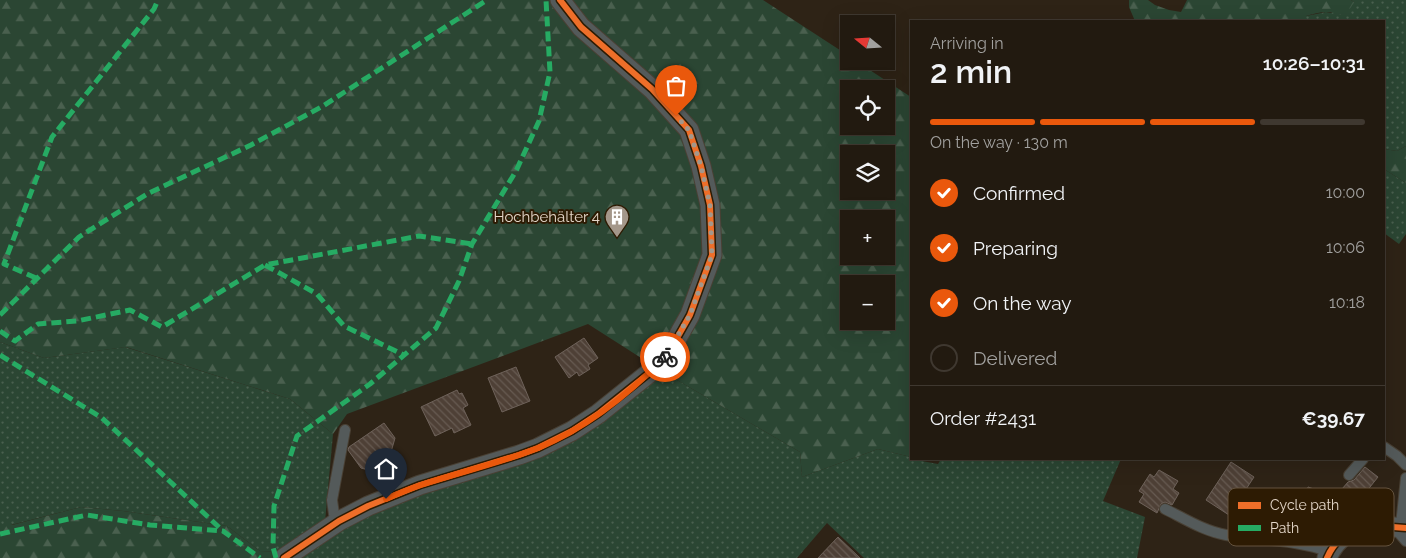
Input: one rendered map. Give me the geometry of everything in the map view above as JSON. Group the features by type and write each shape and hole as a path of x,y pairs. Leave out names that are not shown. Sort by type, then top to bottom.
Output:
{"street":[{"path":"284,558 339,521 368,506 420,485 519,455 572,431 598,414 648,374 668,354 690,315 712,255 710,205 701,166 689,130 652,88 581,27 560,0"}],"lane":[{"path":"339,521 334,514 332,500 345,430"},
{"path":"1385,448 1398,456 1406,465"},
{"path":"1349,475 1362,460"},
{"path":"1404,532 1406,478"},
{"path":"1165,509 1197,526 1214,532 1228,534"},
{"path":"1312,546 1329,555"}],"green space":[{"path":"0,0 763,0 840,50 840,70 870,70 885,80 840,80 840,135 895,135 895,87 910,96 910,457 878,449 802,477 800,452 660,370 588,324 347,414 333,434 290,399 126,347 44,358 0,342"},
{"path":"1129,0 1148,0 1155,5 1181,12 1187,0 1351,0 1354,2 1345,14 1319,13 1306,16 1306,20 1135,20 1129,7"},
{"path":"1351,0 1406,0 1406,146 1397,151 1385,149 1385,20 1306,20 1306,16 1326,12 1331,13 1354,2"},
{"path":"1406,146 1406,183 1385,170 1385,149 1397,151"},
{"path":"1385,170 1406,183 1406,234 1399,244 1385,234"},
{"path":"0,342 44,358 125,347 290,399 333,434 325,522 279,552 260,551 227,526 123,511 81,507 11,525 0,525"},
{"path":"660,370 800,452 802,477 878,449 910,457 910,460 938,464 940,460 1121,460 1103,501 1145,517 1137,558 864,558 827,523 797,558 293,558 377,507 509,464"},
{"path":"81,507 227,526 260,551 279,552 280,558 0,558 0,525 12,525"}],"building":[{"path":"584,338 598,358 588,365 590,369 579,376 577,372 569,378 555,357"},
{"path":"516,367 530,401 502,412 488,378"},
{"path":"457,390 459,394 462,393 468,405 463,408 471,425 454,433 452,428 435,436 421,407"},
{"path":"384,423 395,438 389,459 372,471 361,468 348,450 349,447"},
{"path":"1231,462 1254,477 1247,488 1228,488 1228,514 1206,500"},
{"path":"1365,467 1378,477 1369,488 1343,488 1348,482 1354,480"},
{"path":"1159,470 1178,481 1173,489 1179,493 1172,505 1165,502 1161,504 1157,513 1139,502 1144,494 1139,491 1150,474 1154,477"},
{"path":"838,537 860,558 818,558"}],"marked path":[{"path":"36,278 4,264 52,137 154,9 158,0"},
{"path":"0,315 79,237 147,194 251,145 323,106 487,0"},
{"path":"276,558 273,547 274,506 297,436 370,384 436,328 459,281 472,244 516,171 539,121 550,72 546,0"},
{"path":"0,331 15,341 38,324 77,321 130,310 162,327 265,265 419,236 472,244"},
{"path":"265,265 317,294 344,326 404,355"},
{"path":"0,355 102,418 223,531"},
{"path":"0,534 87,515 150,525 223,531 260,558"}],"cycle path":[{"path":"284,558 339,521 368,506 420,485 519,455 572,431 598,414 648,374 668,354 690,315 712,255 710,205 701,166 689,130 652,89 581,27 560,0"},
{"path":"1394,527 1406,528"},
{"path":"1327,558 1334,546"}],"way so far":[{"path":"665,357 690,315 712,255 710,205 701,166 689,130 676,116"}],"place":[{"name":"Hochbehälter 4","path":"617,238"}],"route":[{"path":"386,499 420,485 519,455 572,431 598,414 648,374 665,357"}]}
